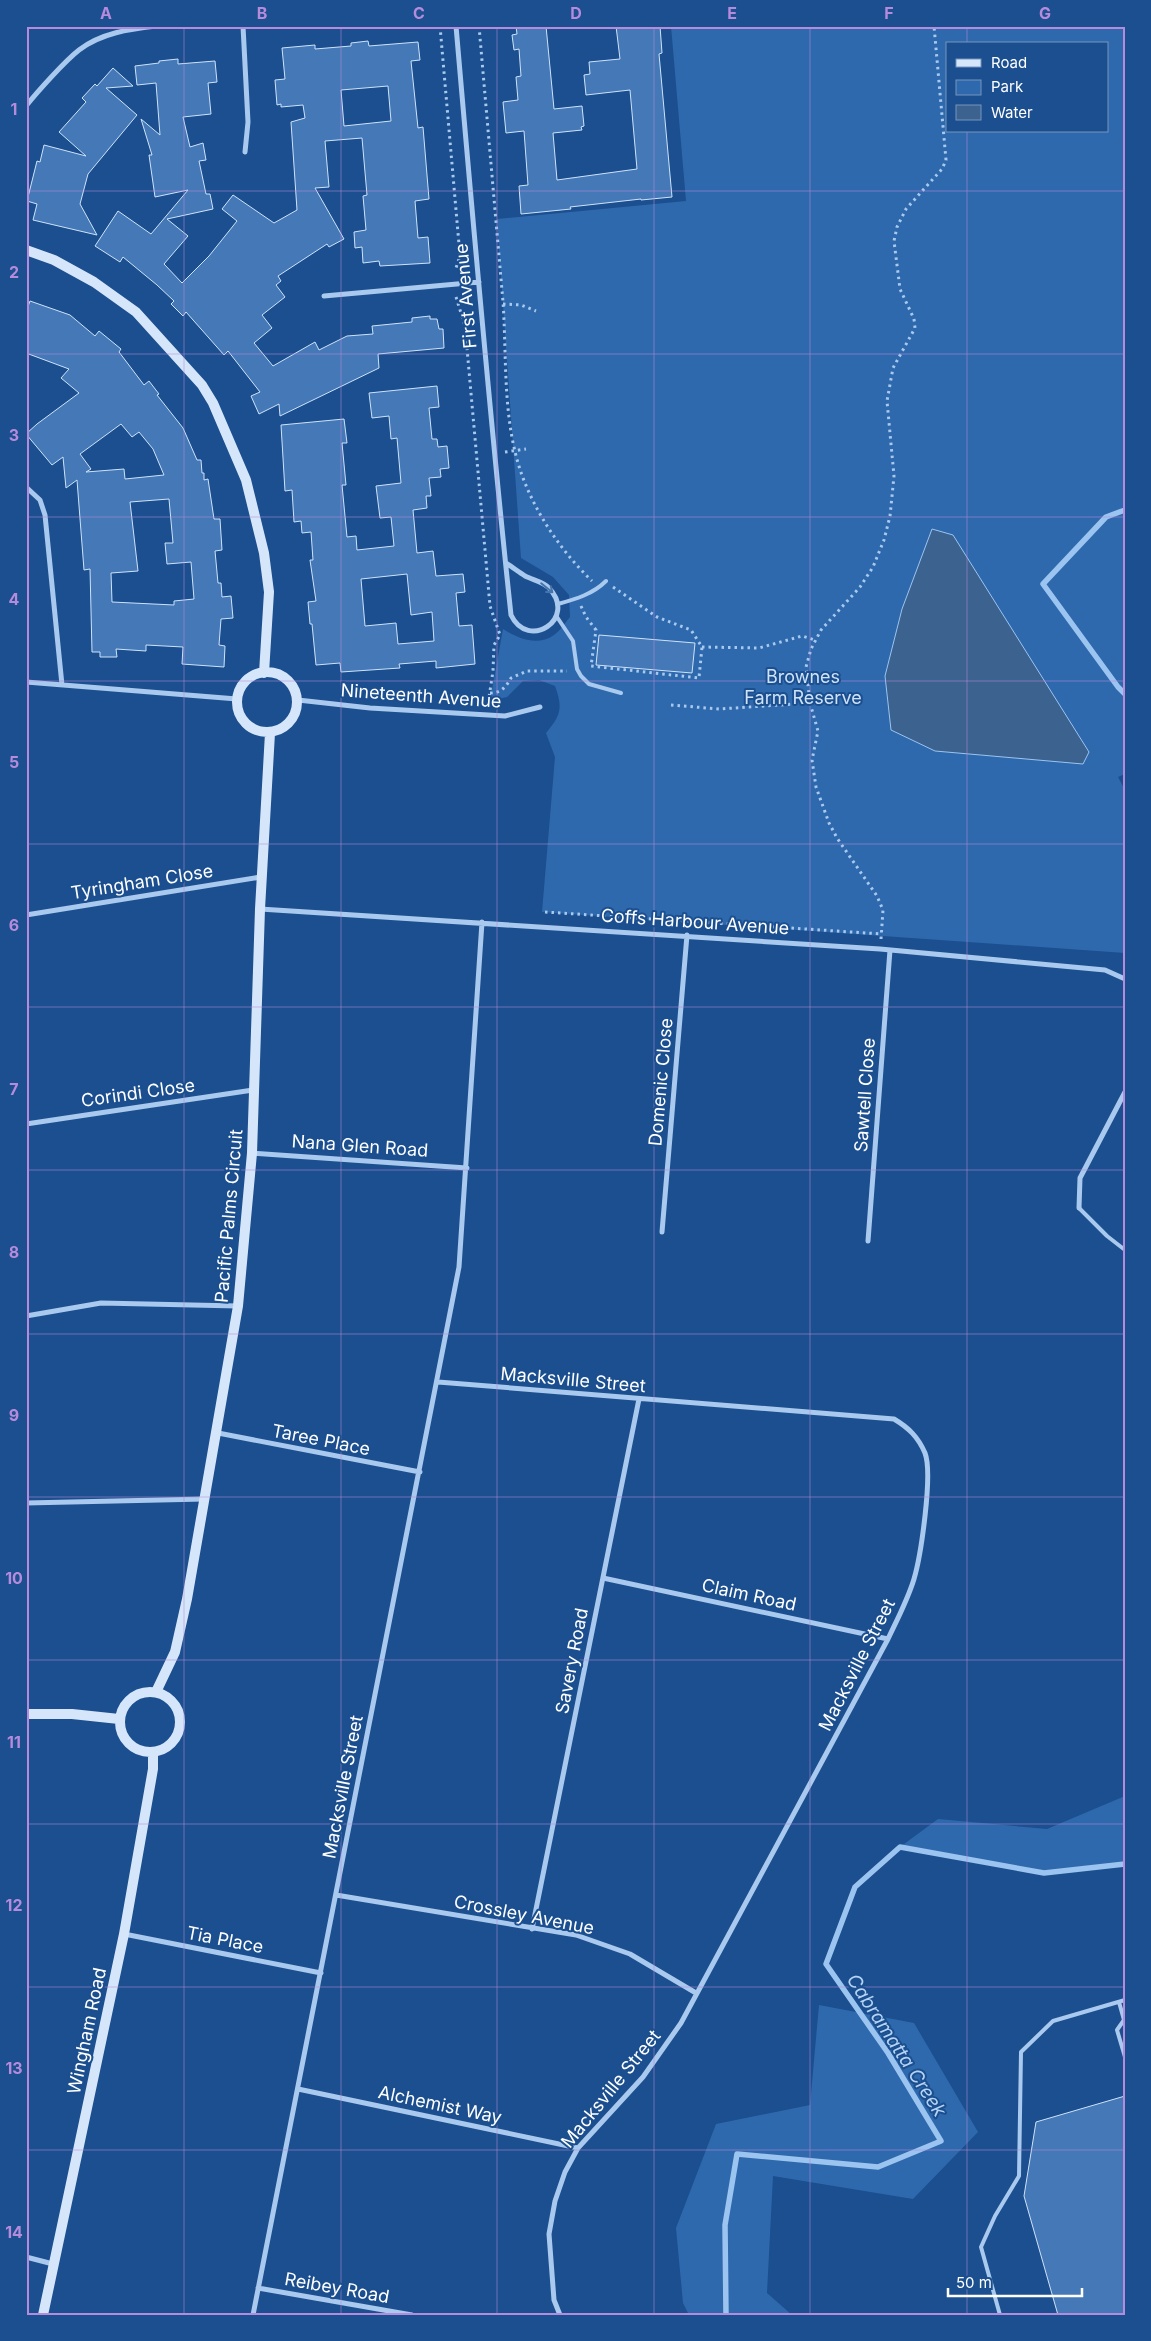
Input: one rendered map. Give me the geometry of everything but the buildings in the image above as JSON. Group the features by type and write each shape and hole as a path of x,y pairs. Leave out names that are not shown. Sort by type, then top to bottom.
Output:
{"street":[{"path":"26,106 79,50 105,36 131,29 156,26"},
{"path":"243,26 248,122 245,152"},
{"name":"First Avenue","path":"456,26 478,282 511,615 514,620 530,631 540,631 557,618"},
{"path":"26,250 54,260 94,282 136,312 202,385 213,403 246,480 264,553 268,592 264,673"},
{"path":"324,296 478,282"},
{"path":"26,487 40,500 45,515 62,685"},
{"path":"506,563 525,576 548,587 558,604 557,618"},
{"path":"274,672 289,680 297,693 298,700 296,714 292,720 278,731 270,733 253,729 246,724 237,709 237,699 245,681 252,676 274,672"},
{"path":"26,682 237,699"},
{"name":"Nineteenth Avenue","path":"298,700 370,708 505,716 540,707"},
{"name":"Pacific Palms Circuit","path":"156,1692 175,1652 188,1599 218,1433 238,1306 252,1152 260,909 270,733"},
{"name":"Tyringham Close","path":"26,915 262,877"},
{"name":"Coffs Harbour Avenue","path":"260,909 687,935 890,950 1105,970 1125,979"},
{"name":"Macksville Street","path":"253,2315 438,1382 459,1267 482,922"},
{"name":"Domenic Close","path":"662,1232 687,935"},
{"name":"Sawtell Close","path":"868,1241 890,950"},
{"name":"Corindi Close","path":"26,1124 253,1090"},
{"path":"1079,1208 1080,1178 1125,1092"},
{"name":"Nana Glen Road","path":"252,1152 467,1168"},
{"path":"26,1316 102,1303 238,1306"},
{"name":"Macksville Street","path":"438,1382 894,1420 910,1428 926,1455 927,1475 922,1538 914,1580 888,1639 681,2023 643,2077 578,2148 565,2172 555,2201 549,2234 554,2300 560,2315"},
{"name":"Savery Road","path":"532,1929 639,1399"},
{"name":"Taree Place","path":"218,1433 420,1472"},
{"path":"26,1503 205,1499"},
{"name":"Claim Road","path":"603,1578 888,1639"},
{"path":"142,1692 156,1692 164,1695 176,1706 179,1712 180,1726 174,1740 168,1747 153,1752 144,1752 128,1744 120,1728 119,1719 122,1708 134,1696 142,1692"},
{"path":"26,1714 72,1714 119,1719"},
{"name":"Wingham Road","path":"43,2315 124,1934 153,1769 153,1752"},
{"name":"Crossley Avenue","path":"336,1895 576,1935 630,1954 696,1993"},
{"name":"Tia Place","path":"124,1934 320,1973"},
{"name":"Alchemist Way","path":"298,2089 578,2148"},
{"path":"26,2257 54,2264"},
{"name":"Reibey Road","path":"258,2288 412,2315"}],"lane":[{"path":"558,604 578,598 600,588 606,581"},
{"path":"557,618 573,641 577,669 581,676 589,684 621,693"},
{"path":"1079,1208 1107,1236 1125,1250"},
{"path":"1000,2315 981,2247 995,2216 1019,2176 1022,2052 1053,2021 1125,2000"},
{"path":"1119,2002 1124,2020 1117,2030 1125,2057"}],"path":[{"path":"440,26 460,256 455,271"},
{"path":"479,26 503,304 508,406 516,451 523,477 542,518 573,562 600,588"},
{"path":"545,912 882,934 883,910 877,896 837,838 829,823 816,787 812,760 818,732 810,703 806,667 810,649 821,630 860,587 873,567 890,516 894,476 887,401 892,368 915,328 914,319 900,289 894,240 897,227 906,209 942,170 946,160 934,26"},
{"path":"456,297 465,326 490,606 500,630 500,635 494,646 488,704"},
{"path":"503,304 520,305 536,311"},
{"path":"494,453 526,449"},
{"path":"578,598 586,617 596,630 590,666 699,678 702,647 691,630 657,617 626,597 606,581"},
{"path":"702,647 759,648 802,636 815,640"},
{"path":"490,693 500,692 507,686 511,678 527,671 568,671"},
{"path":"671,705 719,709 810,703"}],"green space":[{"name":"Brownes Farm Reserve","path":"671,26 1125,26 1125,774 1118,777 1125,790 1125,953 542,912 555,757 546,733 558,716 560,706 558,694 555,686 539,680 523,681 507,697 490,701 503,629 527,640 548,639 570,617 569,595 553,577 521,558 497,219 686,201"},
{"path":"1125,1796 1125,1864 1044,1873 900,1847 938,1819 1047,1829"},
{"path":"819,2005 914,2023 978,2132 913,2199 773,2176 767,2293 792,2315 689,2315 683,2303 676,2228 716,2124 810,2105"}],"water":[{"path":"932,529 953,535 1089,752 1083,764 935,751 891,730 885,676 902,609"}],"waterway":[{"name":"Cabramatta Creek","path":"1125,510 1106,517 1043,584 1125,694"},
{"name":"Cabramatta Creek","path":"726,2315 725,2225 737,2154 878,2167 941,2141 888,2053 826,1964 855,1887 900,1847 1044,1873 1125,1864"}]}
